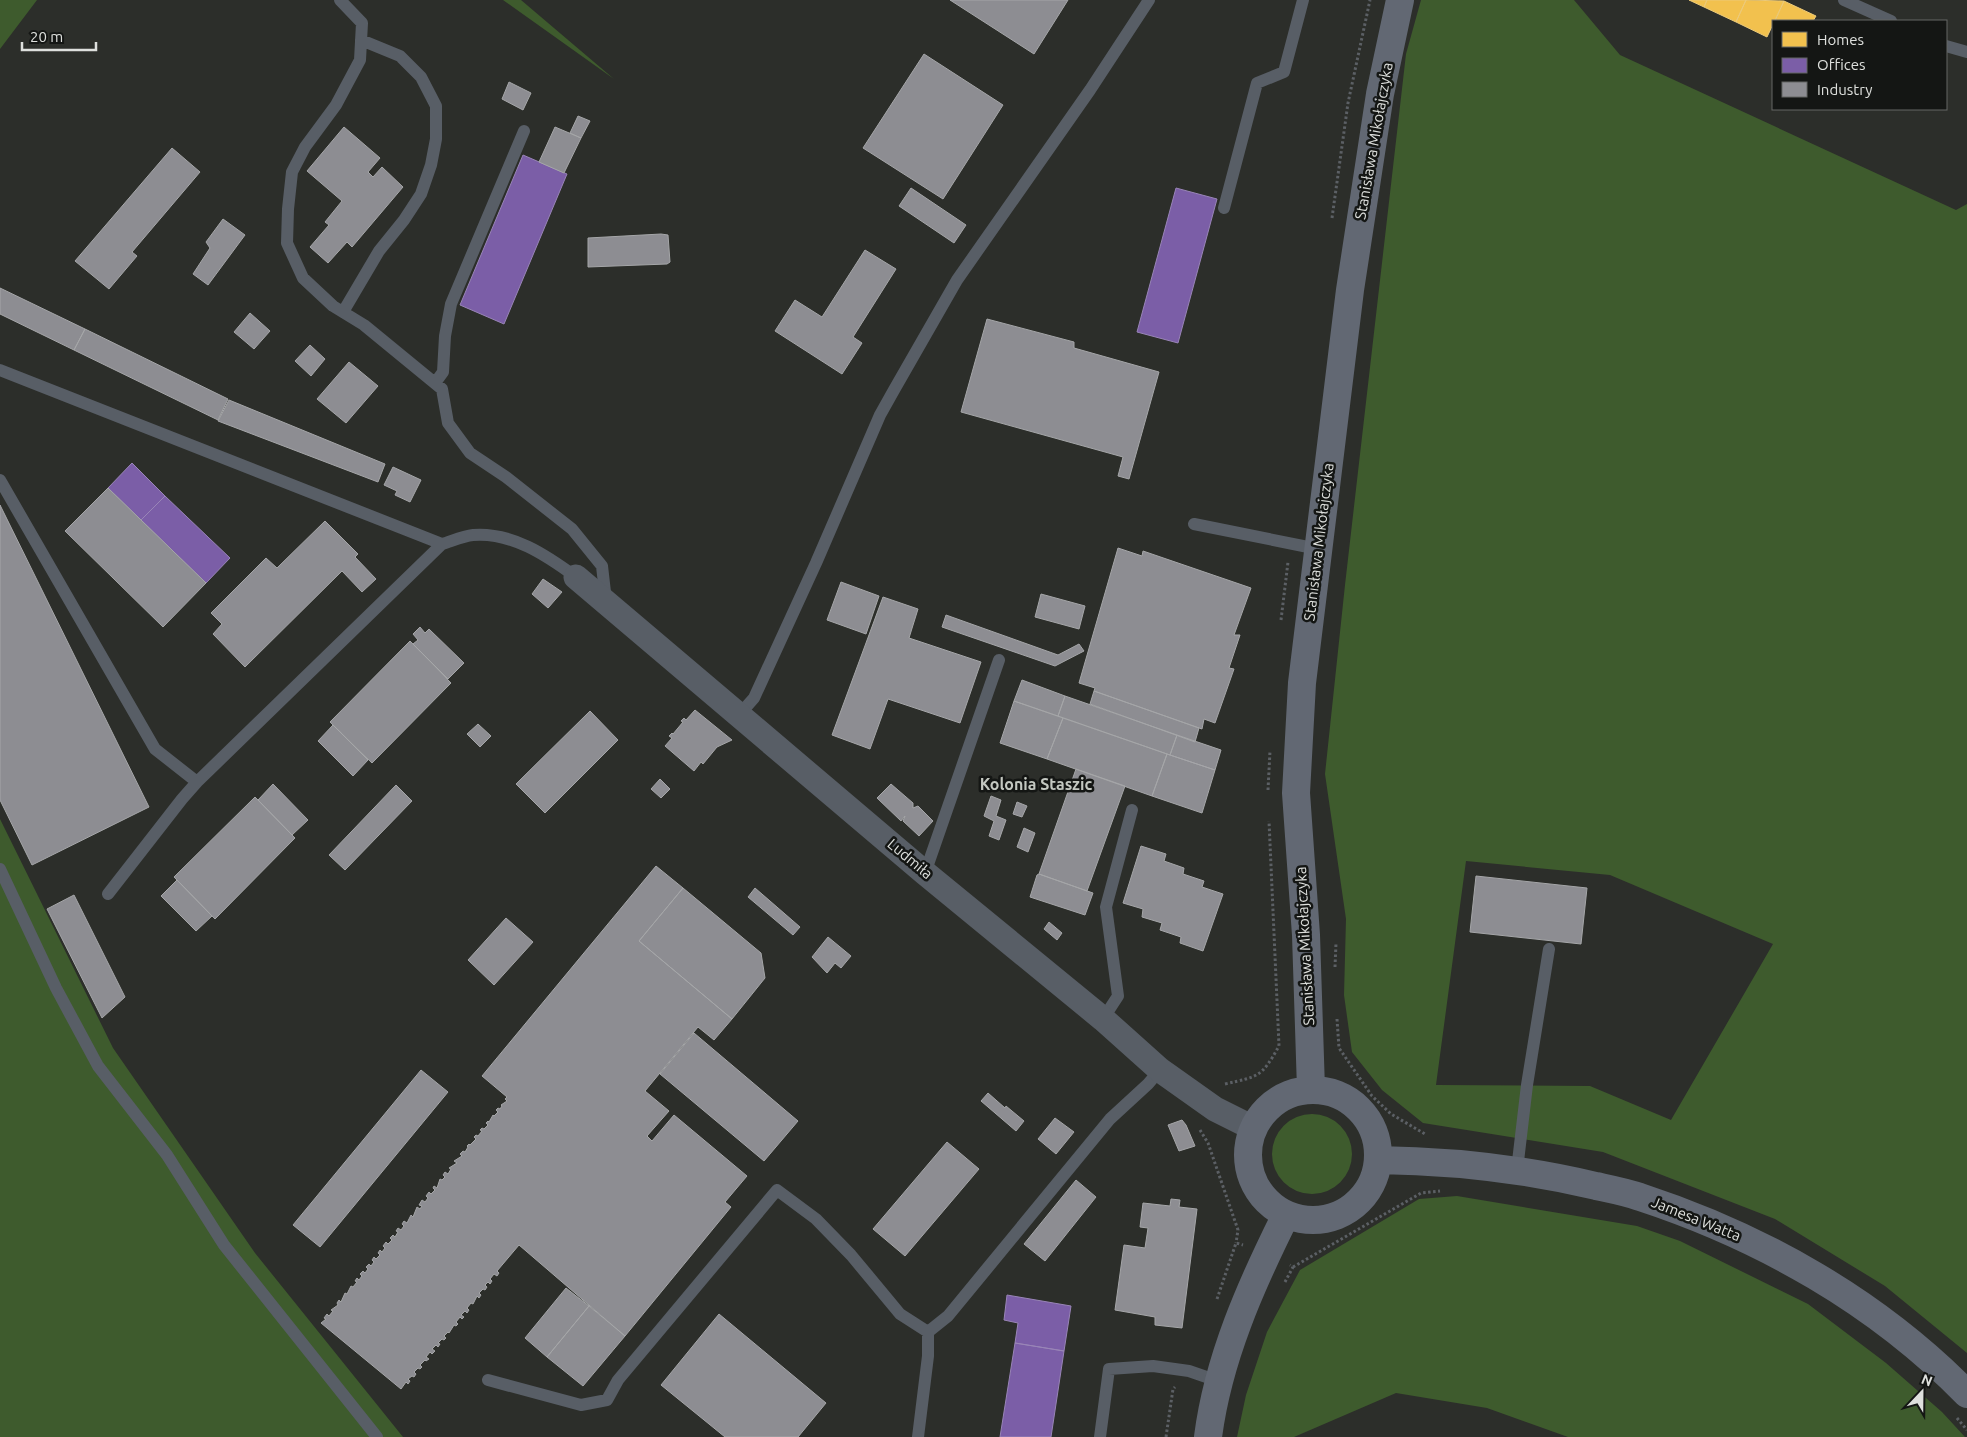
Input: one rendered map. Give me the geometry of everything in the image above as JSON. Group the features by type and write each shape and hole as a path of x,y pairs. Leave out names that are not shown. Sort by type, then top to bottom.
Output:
{"street":[{"name":"Stanisława Mikołajczyka","path":"1311,1089 1306,935 1296,793 1302,683 1350,290 1380,94 1400,0"},
{"name":"Ludmiła","path":"576,577 1102,1019 1160,1070 1215,1109 1253,1128"},
{"path":"1311,1089 1333,1093 1352,1103 1367,1119 1376,1139 1378,1160 1371,1184 1356,1204 1335,1216 1310,1220 1286,1215 1268,1203 1256,1187 1248,1168 1248,1147 1253,1128 1267,1108 1288,1094 1311,1089"},
{"name":"Jamesa Watta","path":"1378,1160 1517,1170 1570,1180 1638,1196 1711,1223 1773,1252 1827,1282 1890,1326 1945,1372 1961,1405"},
{"path":"1208,1437 1218,1380 1244,1307 1286,1215"}],"lane":[{"path":"340,0 362,23 360,60 336,105 305,147 292,172 287,243 303,278 333,306 364,325 442,389 448,423 470,453 506,476 572,529 602,566 606,603"},
{"path":"739,715 754,698 816,563 880,415 894,390 958,280 1090,90 1149,0"},
{"path":"1224,208 1257,83 1284,72 1302,0"},
{"path":"1844,0 1889,20"},
{"path":"343,312 379,251 404,220 421,194 431,165 436,139 436,106 421,77 400,56 361,40"},
{"path":"1947,46 1967,52"},
{"path":"435,383 443,372 445,336 451,304 524,131"},
{"path":"0,370 442,544"},
{"path":"0,480 155,749 197,782"},
{"path":"1194,524 1318,549"},
{"path":"108,894 197,782 442,544 472,535 511,538 552,560 576,577"},
{"path":"925,872 999,660"},
{"path":"1102,1019 1118,996 1106,907 1132,810"},
{"path":"0,869 56,988 98,1066 167,1155 224,1245 377,1437"},
{"path":"1517,1170 1527,1085 1549,949"},
{"path":"928,1332 948,1316 1110,1120 1160,1070"},
{"path":"488,1380 581,1405 607,1400 618,1380 777,1190 816,1219 851,1254 900,1314 928,1332"},
{"path":"918,1437 928,1356 928,1332"},
{"path":"1100,1437 1109,1368 1153,1366 1189,1371 1218,1380"}],"path":[{"path":"1335,973 1336,943"},
{"path":"1337,1011 1339,1048 1372,1096 1391,1114 1426,1135"},
{"path":"1225,1084 1215,1109 1199,1128 1208,1143 1238,1230 1236,1243"},
{"path":"1294,1267 1421,1193 1448,1190"},
{"path":"1961,1405 1967,1430"}],"green space":[{"path":"0,0 37,0 0,49"},
{"path":"503,0 521,0 614,79"},
{"path":"1421,0 1574,0 1620,55 1956,210 1967,204 1967,1353 1885,1286 1775,1219 1603,1152 1423,1123 1382,1090 1352,1052 1344,995 1346,919 1325,774 1406,54","holes":["1466,861 1610,875 1773,944 1671,1120 1590,1086 1436,1085"]},
{"path":"0,819 113,1048 255,1253 403,1437 0,1437"},
{"path":"1304,1114 1320,1114 1341,1125 1352,1146 1352,1162 1341,1183 1320,1194 1304,1194 1290,1188 1278,1176 1272,1162 1272,1146 1278,1132 1290,1120"},
{"path":"1457,1196 1637,1226 1680,1241 1808,1304 1886,1363 1942,1412 1965,1437 1568,1437 1487,1408 1396,1393 1294,1437 1237,1437 1246,1395 1267,1332 1300,1270 1419,1199"}],"building: Homes":[{"path":"1689,0 1707,0 1704,7"},
{"path":"1707,0 1746,0 1736,22 1704,7"},
{"path":"1746,0 1784,1 1775,20 1772,20 1772,26 1767,37 1736,22"},
{"path":"1784,1 1816,16 1814,20 1775,20"}],"building: Offices":[{"path":"523,155 567,174 504,324 460,305"},
{"path":"1176,188 1217,199 1178,343 1137,332"},
{"path":"132,463 165,496 141,520 108,488"},
{"path":"165,496 230,558 206,583 141,520"},
{"path":"1007,1295 1071,1306 1064,1351 1015,1343 1018,1323 1004,1320"},
{"path":"1015,1343 1064,1351 1051,1437 1000,1437"}],"building: Industry":[{"path":"950,0 1068,0 1034,54"},
{"path":"924,54 1003,105 943,199 863,148"},
{"path":"509,82 531,93 523,110 502,99"},
{"path":"578,116 590,121 581,138 570,133"},
{"path":"344,127 380,158 368,172 373,177 382,167 403,187 352,247 347,242 328,263 310,247 329,225 325,222 342,201 307,171"},
{"path":"555,127 581,138 564,173 539,162"},
{"path":"172,148 200,172 132,252 137,256 109,289 75,261"},
{"path":"911,188 966,225 954,243 899,206"},
{"path":"223,219 245,235 208,285 193,274 210,248 206,242"},
{"path":"668,235 670,262 667,264 588,267 588,238"},
{"path":"865,250 896,269 853,337 862,343 842,374 775,331 795,300 822,317"},
{"path":"0,288 85,329 74,350 0,314"},
{"path":"250,313 270,331 254,349 234,332"},
{"path":"987,319 1074,342 1074,348 1159,372 1129,479 1118,476 1123,457 961,412"},
{"path":"85,329 228,399 218,420 74,350"},
{"path":"310,345 325,359 311,376 295,361"},
{"path":"349,362 378,386 346,423 317,399"},
{"path":"229,400 385,464 378,482 218,421"},
{"path":"393,467 421,480 410,502 395,495 397,491 384,485"},
{"path":"108,488 206,583 163,627 65,531"},
{"path":"0,505 149,807 32,865 0,800"},
{"path":"325,521 358,554 355,557 376,579 362,592 342,571 245,667 213,634 222,624 211,613 266,558 277,568"},
{"path":"1118,548 1142,556 1143,551 1251,588 1234,635 1240,635 1229,668 1234,669 1215,723 1204,719 1202,729 1094,691 1095,688 1079,683"},
{"path":"543,579 562,592 548,608 532,594"},
{"path":"841,582 879,596 866,634 827,620"},
{"path":"1041,594 1085,606 1079,629 1035,617"},
{"path":"883,597 918,609 909,638 981,662 960,723 888,699 870,749 832,735"},
{"path":"946,615 1058,655 1079,644 1084,651 1055,666 942,627"},
{"path":"420,627 425,633 429,629 464,663 448,679 413,644 418,640 413,634"},
{"path":"410,641 451,683 372,763 330,722"},
{"path":"1022,680 1065,696 1058,716 1014,701"},
{"path":"1094,691 1199,728 1195,742 1090,704"},
{"path":"1065,696 1177,735 1170,755 1058,716"},
{"path":"1014,701 1063,718 1047,759 1000,743"},
{"path":"695,710 732,740 717,747 703,764 701,762 694,771 665,746 672,738 669,736 683,722 681,721 684,718 686,720"},
{"path":"590,711 618,740 545,813 516,784"},
{"path":"1063,718 1167,754 1152,796 1047,759"},
{"path":"478,724 491,736 480,747 467,734"},
{"path":"333,725 368,760 353,776 318,741"},
{"path":"1177,735 1221,750 1215,770 1170,755"},
{"path":"1167,754 1215,770 1202,813 1152,796"},
{"path":"1076,769 1125,786 1087,891 1039,874"},
{"path":"660,779 670,789 661,798 651,789"},
{"path":"273,784 308,820 292,835 258,800"},
{"path":"891,784 913,803 913,808 918,806 933,821 919,836 903,821 905,816 901,821 877,798"},
{"path":"396,785 412,801 345,870 329,855"},
{"path":"991,796 1001,800 996,816 1006,820 999,840 989,836 994,821 984,816"},
{"path":"255,797 295,838 215,919 174,877"},
{"path":"1017,802 1027,806 1022,817 1013,814"},
{"path":"1024,828 1035,833 1028,852 1017,847"},
{"path":"1141,846 1166,854 1164,861 1184,868 1183,874 1204,881 1202,887 1223,894 1203,951 1180,943 1181,937 1160,930 1162,923 1142,917 1143,909 1123,903"},
{"path":"656,866 683,888 639,941 732,1019 714,1040 698,1027 645,1091 669,1111 647,1136 652,1141 674,1115 747,1176 725,1202 731,1207 625,1336 519,1245 497,1271 499,1273 497,1276 494,1274 490,1279 492,1281 490,1284 488,1282 485,1285 487,1287 479,1293 481,1295 479,1298 477,1296 473,1304 471,1303 467,1308 469,1310 467,1313 465,1311 461,1315 464,1317 462,1319 460,1317 456,1322 458,1324 454,1325 449,1333 444,1336 446,1338 438,1343 440,1344 438,1347 436,1345 432,1349 435,1351 432,1354 430,1352 426,1357 429,1359 420,1365 422,1367 414,1372 416,1374 414,1377 412,1376 408,1379 410,1381 408,1384 406,1382 401,1389 321,1323 326,1319 324,1318 327,1314 329,1316 333,1311 331,1310 338,1305 339,1300 341,1302 351,1286 353,1287 357,1282 355,1281 357,1278 359,1280 362,1276 360,1274 363,1271 365,1273 368,1269 366,1267 369,1264 371,1266 374,1262 372,1260 374,1257 376,1259 380,1255 378,1253 380,1250 382,1252 385,1248 383,1246 386,1242 388,1244 392,1240 390,1238 393,1235 395,1237 398,1228 401,1230 404,1226 402,1224 404,1221 407,1223 411,1215 413,1217 417,1207 420,1209 422,1206 419,1205 422,1200 425,1202 429,1192 431,1194 435,1190 434,1186 437,1188 440,1179 442,1180 445,1177 443,1175 445,1172 448,1174 451,1169 449,1168 457,1163 454,1161 462,1156 460,1154 463,1151 465,1152 467,1146 476,1139 474,1137 478,1136 482,1131 480,1130 488,1125 486,1123 498,1112 496,1110 500,1109 501,1105 507,1101 505,1099 507,1097 482,1076"},
{"path":"1039,874 1093,893 1085,915 1030,897"},
{"path":"1476,876 1587,888 1581,944 1470,932"},
{"path":"177,880 212,916 196,931 161,896"},
{"path":"683,888 761,953 765,978 732,1019 639,941"},
{"path":"755,888 800,927 793,935 748,897"},
{"path":"74,895 125,997 102,1018 47,909"},
{"path":"506,918 533,942 494,985 468,960"},
{"path":"1049,922 1062,933 1057,940 1044,929"},
{"path":"828,937 851,956 841,968 835,963 827,973 812,957"},
{"path":"694,1033 798,1121 764,1161 660,1074"},
{"path":"421,1070 448,1092 320,1247 293,1225"},
{"path":"988,1093 1024,1121 1016,1131 981,1101"},
{"path":"1055,1118 1074,1132 1056,1154 1038,1139"},
{"path":"1182,1120 1195,1146 1179,1151 1168,1125"},
{"path":"947,1142 979,1169 905,1256 873,1229"},
{"path":"1076,1180 1096,1197 1045,1261 1024,1244"},
{"path":"1171,1199 1180,1200 1179,1207 1197,1209 1182,1328 1155,1325 1155,1317 1115,1310 1124,1245 1145,1248 1148,1228 1140,1227 1143,1203 1170,1206"},
{"path":"566,1288 589,1306 547,1357 525,1338"},
{"path":"589,1306 625,1336 583,1386 547,1357"},
{"path":"719,1314 826,1403 798,1437 725,1437 661,1385"}],"district":[{"name":"Kolonia Staszic","path":"1036,784"}]}
